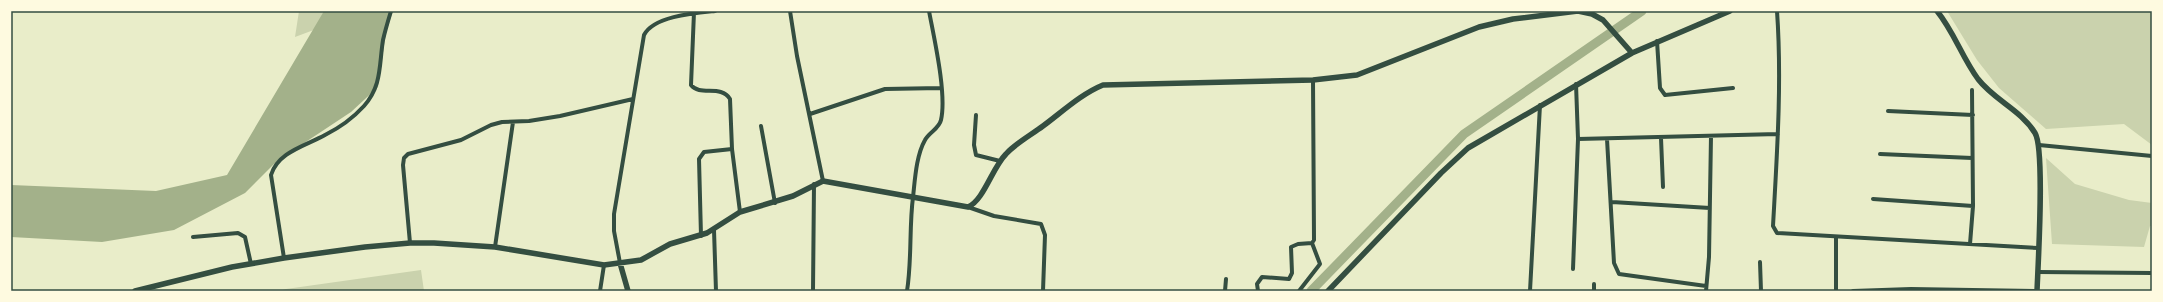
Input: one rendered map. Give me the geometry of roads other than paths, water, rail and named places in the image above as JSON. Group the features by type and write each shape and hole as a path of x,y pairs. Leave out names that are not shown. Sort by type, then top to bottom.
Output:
{"street":[{"path":"284,258 272,186 271,175 274,165 293,151 326,135 348,120 364,106 374,92 380,77 383,42 391,11"},
{"path":"628,291 620,263 614,231 614,214 644,35 648,27 654,23 694,12 715,11"},
{"path":"790,11 797,56 823,181"},
{"path":"906,291 911,249 913,198 922,146 928,136 941,121 941,88 929,11"},
{"path":"968,207 974,204 980,196 1000,161 1017,145 1088,93 1103,85 1313,80 1357,74 1480,27 1506,21 1578,11 1592,14 1612,29 1632,53"},
{"path":"1328,291 1456,158 1468,148 1576,84 1632,53 1730,11"},
{"path":"1776,11 1779,37 1778,134 1774,231 1781,235 2038,248"},
{"path":"1853,291 2037,291 2039,145 2036,134 2030,126 1987,90 1978,79 1967,63 1949,28 1937,11"},
{"path":"694,12 691,85 697,90 723,92 730,98 732,149 740,212"},
{"path":"1657,41 1660,88 1665,95 1733,88"},
{"path":"1299,291 1320,264 1312,243 1315,235 1313,80"},
{"path":"1573,269 1578,139 1576,84"},
{"path":"810,114 885,89 941,88"},
{"path":"1970,244 1973,206 1972,90"},
{"path":"410,244 403,165 404,158 408,154 460,140 491,125 560,116 633,99"},
{"path":"1530,291 1540,105"},
{"path":"1888,111 1973,115"},
{"path":"976,115 974,145 976,155 1000,161"},
{"path":"495,247 513,122"},
{"path":"761,126 775,203"},
{"path":"1578,139 1778,134"},
{"path":"1607,139 1612,202 1614,263 1619,274 1706,288 1709,257 1711,136"},
{"path":"1661,138 1663,186"},
{"path":"2039,145 2152,156"},
{"path":"700,236 699,159 704,152 732,149"},
{"path":"1880,154 1972,158"},
{"path":"135,291 284,258 365,247 410,244 434,243 495,247 604,265 641,260 670,244 700,236 714,230 740,212 775,203 793,196 814,184 830,180 913,198 968,207 994,216 1041,224 1044,235 1042,291"},
{"path":"813,291 814,184"},
{"path":"1873,199 1973,206"},
{"path":"1612,202 1710,208"},
{"path":"714,230 716,291"},
{"path":"193,237 238,233 243,234 252,264"},
{"path":"1836,238 1836,291"},
{"path":"1258,291 1258,284 1262,277 1289,279 1292,273 1292,248 1298,244 1312,243"},
{"path":"1760,262 1761,291"},
{"path":"600,291 604,265"},
{"path":"2038,272 2152,273"},
{"path":"1225,291 1226,279"},
{"path":"1594,284 1594,291"}],"waterway":[{"path":"1311,291 1464,134 1642,11"}]}
